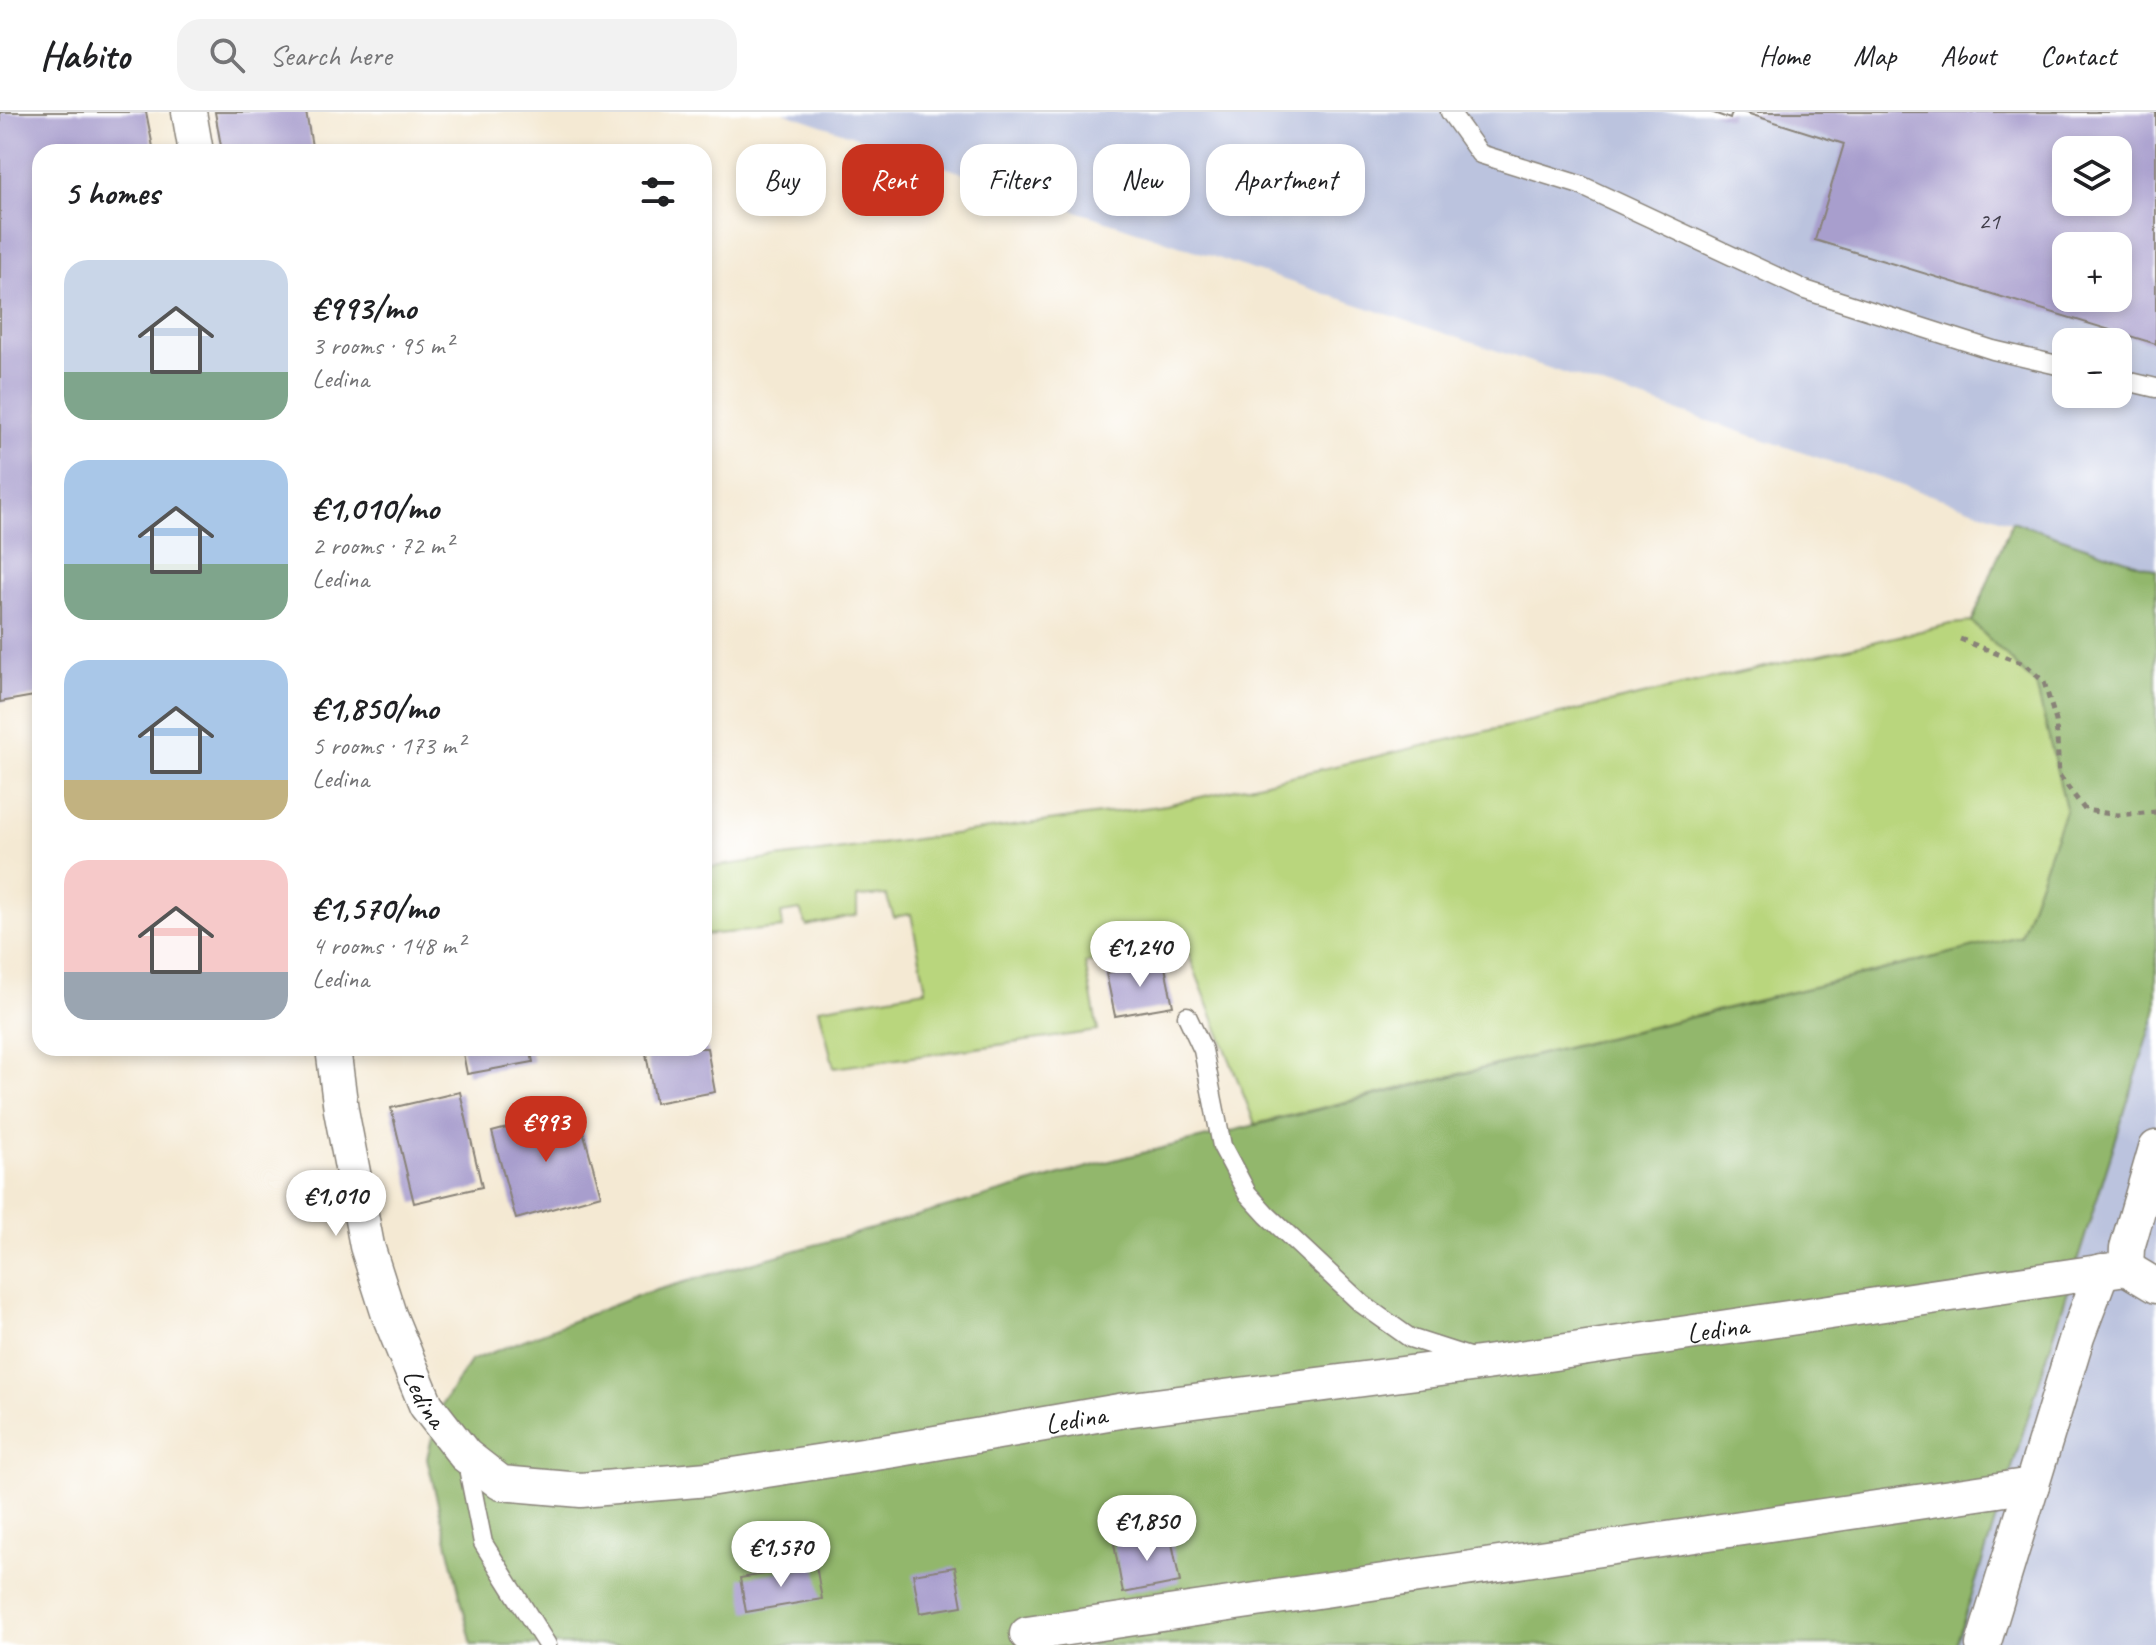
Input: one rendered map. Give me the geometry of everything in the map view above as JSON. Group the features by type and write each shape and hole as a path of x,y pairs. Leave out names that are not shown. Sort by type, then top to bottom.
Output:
{"street":[{"path":"189,112 195,144"},
{"name":"Ledina","path":"334,1056 367,1246 389,1315 426,1405 465,1455 501,1483 581,1490 708,1479 1125,1410 1486,1363 2114,1270"},
{"path":"1983,1645 2077,1337 2127,1248 2156,1148"},
{"path":"2114,1270 2156,1286"},
{"path":"1027,1634 2032,1485"}],"lane":[{"path":"1450,112 1480,154 1580,185 1805,290 1993,350 2052,364"},
{"path":"2132,382 2156,388"},
{"path":"1187,1016 1203,1050 1222,1146 1247,1193 1362,1304 1410,1338 1486,1363"},
{"path":"465,1455 483,1543 547,1645"}],"path":[{"path":"1960,639 2026,665 2044,682 2056,721 2059,775 2085,810 2118,815 2156,812"}],"shaded area":[{"path":"783,112 2156,112 2156,570 1077,211 1077,144 960,144 960,172 944,167 944,144 877,144"},
{"path":"2156,1012 2156,1645 1956,1645 2063,1311"}],"green space":[{"path":"2012,521 2156,570 2156,1012 1956,1645 472,1645 427,1458 439,1409 470,1361 639,1295 1106,1162 2020,936 2066,808 2036,685 1972,622"},
{"path":"1972,622 2036,685 2066,808 2020,936 1255,1124 1188,953 1085,963 1098,1031 834,1068 819,1008 926,990 911,914 894,917 886,895 857,897 857,915 807,926 800,910 781,913 783,928 712,934 712,867 1166,805 1951,624"}],"building":[{"path":"0,112 146,112 152,144 32,144 32,696 0,702"},
{"path":"215,112 306,112 312,144 221,144"},
{"path":"1711,112 1732,112 1730,119"},
{"path":"1743,112 2156,112 2156,344 2132,337 2132,328 2104,328 1815,240 1844,144"},
{"path":"1164,962 1173,1006 1115,1016 1106,973"},
{"path":"464,1056 532,1056 533,1062 467,1074"},
{"path":"646,1056 708,1056 715,1092 655,1103"},
{"path":"460,1092 482,1187 414,1203 391,1108"},
{"path":"577,1109 601,1195 516,1219 492,1132"},
{"path":"1170,1533 1180,1582 1123,1593 1114,1544"},
{"path":"816,1566 822,1599 746,1612 740,1578"},
{"path":"955,1567 962,1606 920,1613 913,1574"}]}
